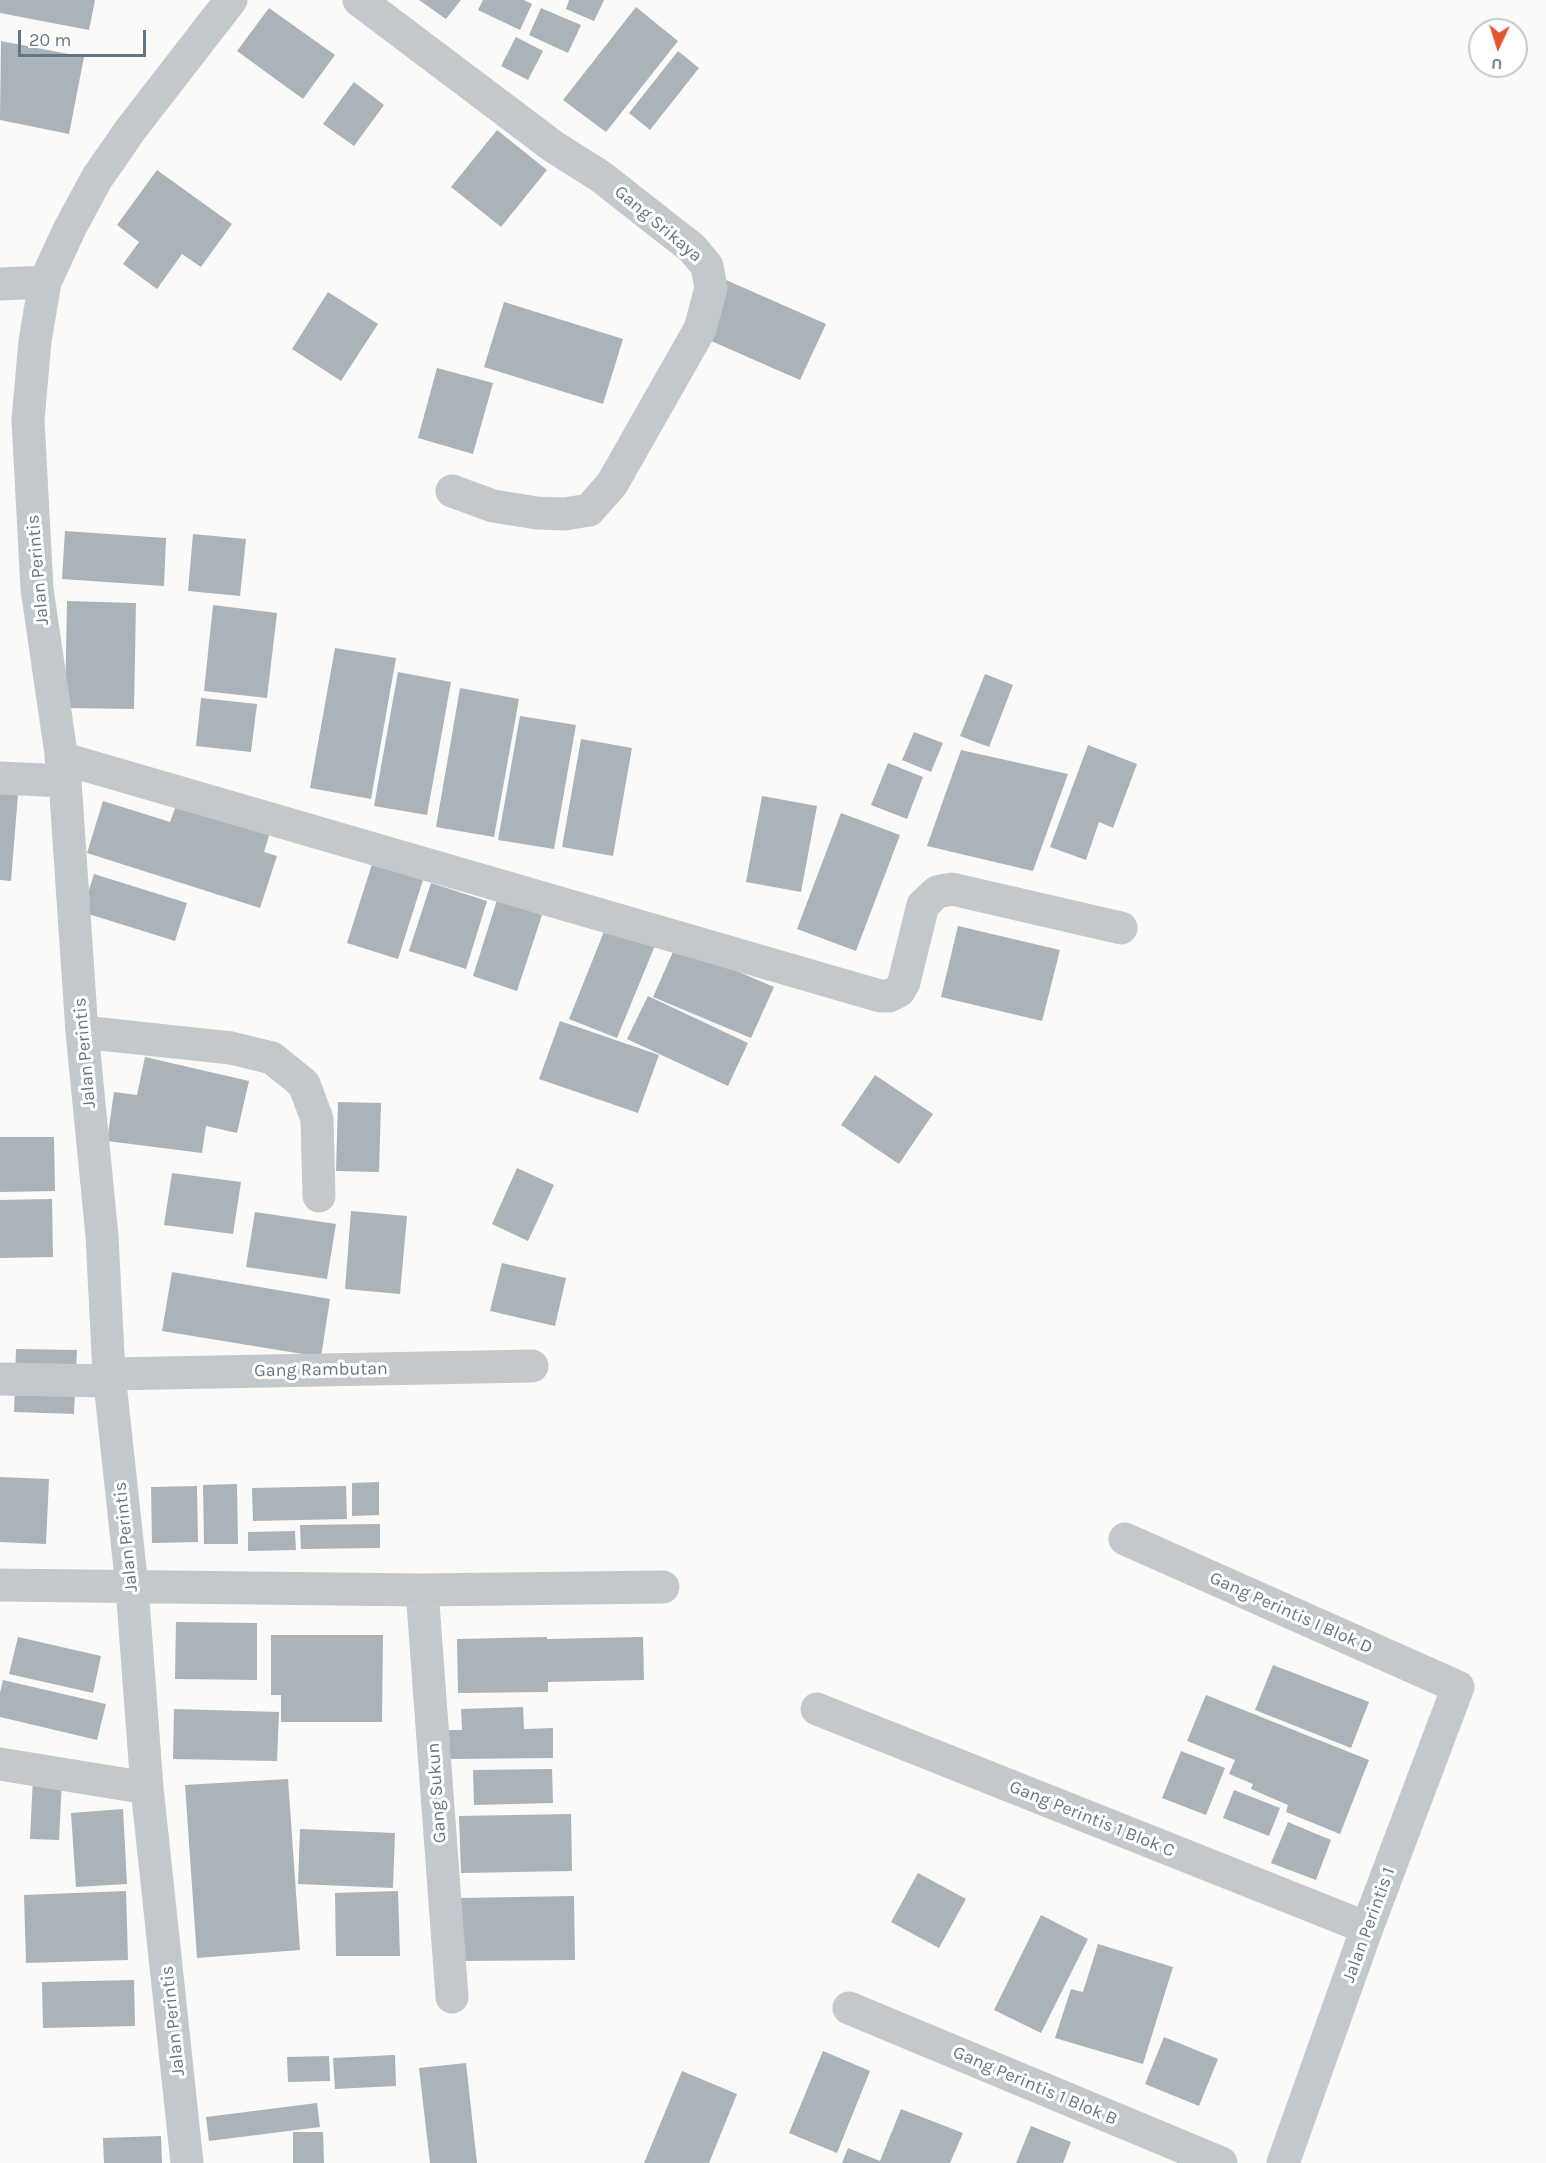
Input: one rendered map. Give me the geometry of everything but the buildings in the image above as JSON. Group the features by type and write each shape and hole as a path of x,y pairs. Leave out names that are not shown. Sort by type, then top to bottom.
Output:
{"street":[{"name":"Jalan Perintis","path":"187,2163 147,1788 132,1587 110,1377 102,1236 82,1032 63,770 37,589 28,420 35,341 45,282 70,228 97,178 131,129 231,0"},
{"name":"Gang Srikaya","path":"359,0 554,147 600,176 692,248 707,266 711,288 700,329 612,484 589,510 565,514 537,513 493,506 452,491"},
{"path":"0,284 45,282"},
{"path":"0,778 23,780 63,770 880,996 890,996 899,991 904,982 923,905 937,892 952,889 1122,928"},
{"path":"82,1032 231,1048 272,1058 304,1084 317,1119 319,1196"},
{"name":"Gang Rambutan","path":"0,1379 532,1366"},
{"name":"Gang Perintis I Blok D","path":"1125,1539 1458,1688"},
{"path":"0,1585 422,1590 663,1587"},
{"name":"Gang Sukun","path":"422,1590 452,1997"},
{"name":"Jalan Perintis 1","path":"1283,2163 1367,1928 1458,1688"},
{"name":"Gang Perintis 1 Blok C","path":"817,1709 1367,1928"},
{"path":"0,1764 147,1788"},
{"name":"Gang Perintis 1 Blok B","path":"849,2008 1221,2163"}]}
